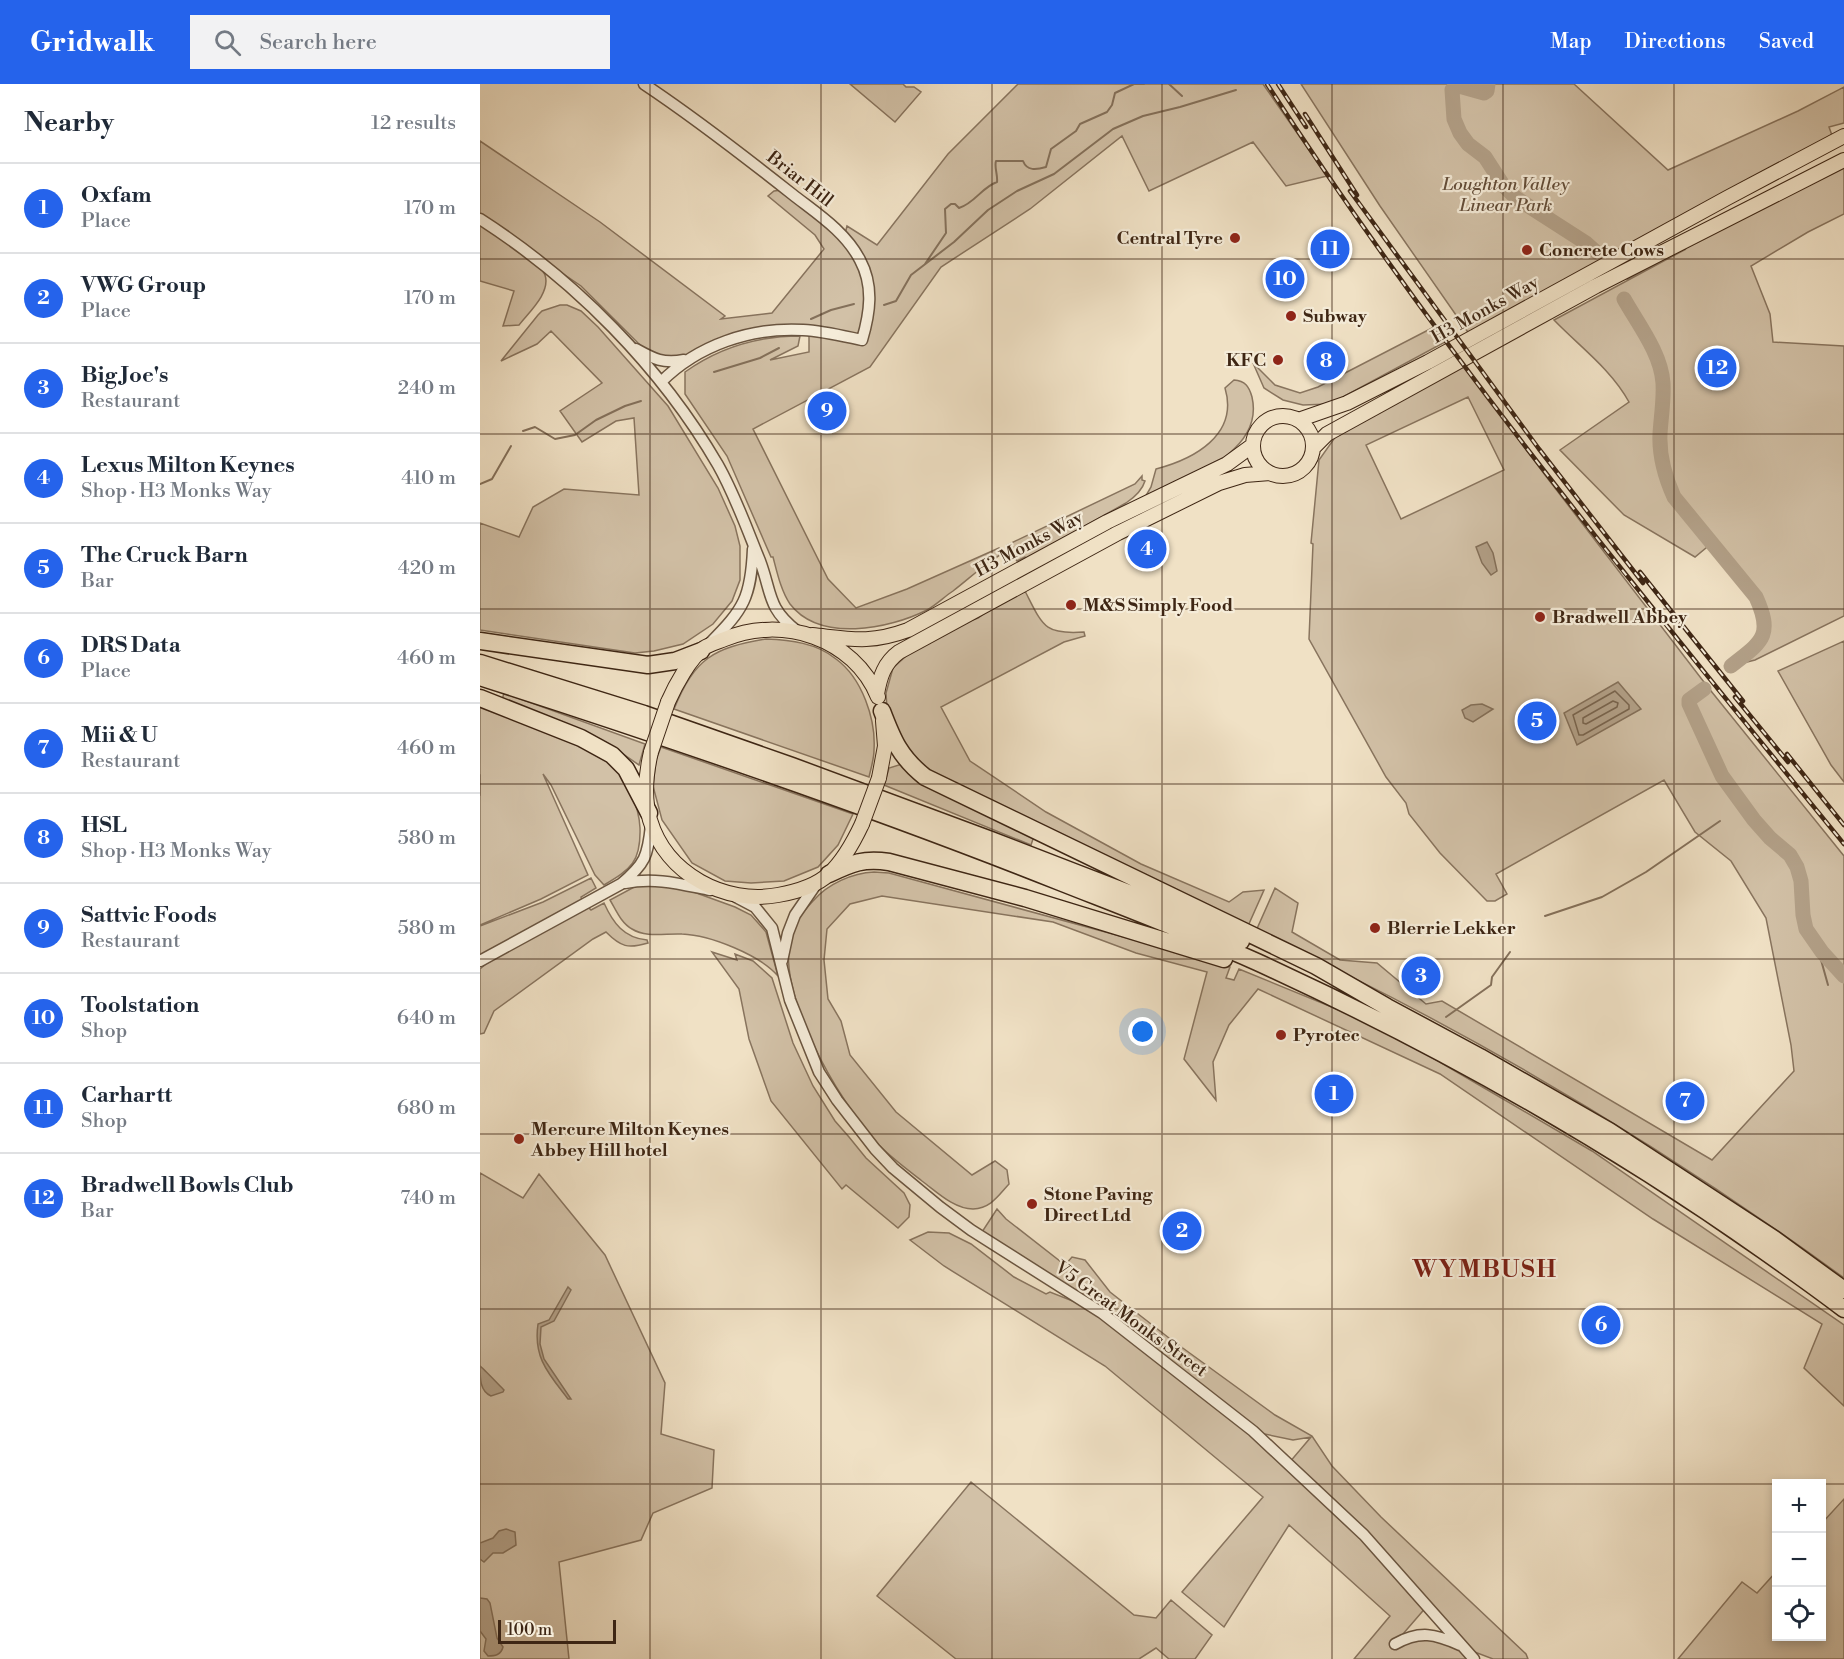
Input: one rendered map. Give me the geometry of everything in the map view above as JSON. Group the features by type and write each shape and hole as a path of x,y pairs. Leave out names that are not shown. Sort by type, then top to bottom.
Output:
{"highway":[{"path":"480,640 648,665 670,662 703,649"},
{"path":"480,663 644,714 991,840 1131,894 1387,1007"},
{"path":"480,677 650,732 952,839 1253,960 1481,1073 1598,1141 1712,1215 1844,1309"},
{"path":"480,698 581,738 612,755 626,769 650,818"},
{"path":"879,703 902,757 925,777 1305,960 1480,1057 1609,1131 1774,1239 1844,1290"},
{"path":"824,877 859,861 889,862 1024,898 1197,950 1332,998"}],"main road":[{"name":"H3 Monks Way","path":"1298,420 1347,403 1463,343 1839,139"},
{"name":"H3 Monks Way","path":"1313,448 1327,434 1596,286 1843,160"},
{"path":"1285,416 1304,424 1312,436 1313,448 1310,460 1300,471 1286,476 1270,473 1257,461 1253,445 1257,430 1271,419 1285,416"},
{"name":"H3 Monks Way","path":"879,703 881,673 893,656 1002,587 1026,565 1107,522 1227,464 1253,445"},
{"name":"H3 Monks Way","path":"812,634 864,640 889,637 1002,587 1036,578 1118,533 1219,483 1245,475 1270,473"},
{"path":"769,629 797,631 812,634 832,644 851,659 868,679 879,703 885,746 879,778 862,824 851,844 824,877 790,893 770,897 729,894 706,885 685,871 664,848 650,818 647,780 651,752 674,688 703,649 748,631 769,629"}],"street":[{"name":"Briar Hill","path":"644,84 825,218 845,239 861,261 866,272 871,298 862,340 805,330 778,330 719,342 686,360"},
{"path":"480,219 561,280 628,345 661,382 728,485 760,562 774,606 786,623 797,631"},
{"path":"628,345 660,361 670,363 686,360"},
{"path":"661,382 686,360"},
{"path":"703,649 732,621 748,594 753,546"},
{"path":"480,961 618,886 646,859 649,848 650,818"},
{"name":"V5 Great Monks Street","path":"781,964 795,915 824,877"},
{"path":"618,886 641,880 665,880 729,894"},
{"name":"V5 Great Monks Street","path":"729,894 755,908 772,928 786,988 819,1072 856,1128 893,1168 971,1230 1041,1272 1110,1319 1253,1431 1372,1544 1474,1659"},
{"path":"1395,1644 1408,1636 1424,1634 1442,1637 1463,1646"}],"green space":[{"path":"850,84 903,84 921,92 895,122"},
{"path":"1018,84 1263,84 1327,176 1286,186 1253,142 1149,191 1122,136 1030,209 941,267 870,367 753,429 828,579 856,608 907,589 999,548 1002,552 934,606 911,617 894,623 856,629 819,624 803,616 787,599 773,557 771,557 727,456 685,394 685,372 712,356 740,345 769,338 800,336 798,346 770,360 809,352 809,337 805,330 778,330 670,363 645,350 581,286 553,267 534,259 545,275 545,289 542,296 519,325 503,326 514,291 480,281 480,141 600,222 725,316 721,319 772,313 824,249 815,235 768,196 774,191 782,190 825,224 843,242 847,226 877,245 948,154"},
{"name":"Loughton Valley Linear Park","path":"1301,84 1574,84 1668,170 1798,111 1844,87 1844,123 1829,127 1834,141 1472,338 1380,206"},
{"path":"1844,161 1844,214 1808,232 1751,266 1770,314 1773,342 1844,346 1844,616 1755,660 1731,666 1759,642 1765,627 1763,614 1757,601 1739,574 1712,543 1695,557 1624,515 1560,450 1629,402 1604,368 1554,320 1686,249 1627,279 1624,273"},
{"path":"567,305 581,311 668,406 718,488 735,526 740,546 740,580 732,601 713,624 683,644 635,653 480,630 480,523 519,537 533,507 564,489 639,495 634,418 616,421 582,442 560,411 602,383 551,331 537,344 501,361 542,311"},
{"path":"1434,327 1445,342 1330,404 1303,405 1283,400 1264,388 1253,363 1275,385 1300,393 1318,387"},
{"path":"1464,365 1545,475 1707,686 1844,856 1844,1278 1703,1181 1558,1090 1409,1006 1256,931 1275,888 1298,903 1292,932 1340,960 1377,963 1426,1004 1442,1001 1712,1160 1794,1071 1766,918 1731,861 1695,832 1664,780 1496,874 1507,894 1495,901 1487,901 1440,853 1409,814 1406,803 1386,777 1309,639 1313,544 1311,543 1319,460 1336,436","holes":["1468,397 1504,470 1401,519 1366,445"]},
{"path":"1234,380 1246,385 1252,397 1253,417 1246,434 1234,449 1218,462 1144,499 1151,487 1156,469 1185,459 1210,442 1219,432 1228,405 1225,388"},
{"path":"1142,476 1142,480 1145,481 1142,488 1129,501 1026,559 1025,557 1017,561 1007,545 1135,484"},
{"path":"1025,591 1036,613 1046,626 1060,632 1084,632 1085,636 1064,642 941,707 970,761 1046,812 1141,864 1229,902 1243,892 1264,890 1248,926 930,771 907,752 887,709 886,693 893,668 916,647 950,628 978,618 1009,595 1012,598"},
{"path":"766,639 794,642 820,649 836,659 853,677 866,700 873,725 874,753 869,777 674,709 690,678 708,658 732,647"},
{"path":"1844,641 1844,782 1831,765 1778,671"},
{"path":"504,693 645,744 639,765 607,743 502,700"},
{"path":"480,704 567,738 611,761 627,784 635,802 639,820 639,849 628,869 604,885 595,875 551,785 543,774 588,875 541,899 480,925"},
{"path":"661,747 853,814 838,845 818,867 784,881 751,883 725,881 692,863 662,820 653,786 656,760"},
{"path":"902,764 1034,836 1031,845 884,785 889,768"},
{"path":"874,872 889,873 1212,961 1230,967 1226,978 1234,980 1239,969 1378,1026 1592,1151 1844,1325 1844,1406 1804,1368 1822,1324 1653,1219 1440,1074 1258,989 1229,1025 1213,1062 1216,1100 1184,1059 1207,972 1136,953 1053,922 882,896 850,904 827,929 824,960 828,999 841,1021 850,1055 896,1112 972,1175 995,1161 1007,1170 1009,1184 989,1204 973,1209 952,1203 893,1158 861,1124 828,1074 813,1044 792,986 789,958 791,934 800,916 820,894 833,884 849,877"},
{"path":"591,878 596,888 581,897 582,900 480,956 480,926 543,902"},
{"path":"650,884 680,887 751,915 766,932 778,976 759,961 720,942 693,935 643,933 628,926 610,900 636,886"},
{"path":"604,903 620,928 632,936 647,940 648,943 635,946 621,944 606,932 593,939 494,1011 484,1033 480,1034 480,969 588,907 591,910"},
{"path":"712,952 737,960 735,954 753,961 772,978 793,1043 813,1086 835,1121 866,1158 904,1193 910,1205 909,1217 898,1228 846,1185 842,1189 771,1101 749,1039 739,989"},
{"path":"480,1173 523,1198 539,1174 605,1255 665,1383 661,1434 714,1450 712,1488 653,1513 641,1540 559,1562 569,1659 480,1659"},
{"path":"997,1209 1006,1219 1065,1265 1072,1257 1085,1260 1110,1292 1169,1338 1275,1415 1312,1436 1332,1466 1381,1517 1526,1654 1528,1659 1493,1659 1467,1649 1474,1659 1354,1659 1390,1616 1289,1525 1224,1627 1182,1592 1263,1497 1105,1366 944,1266 910,1240 928,1232 949,1233 971,1244 1014,1277 1046,1294 1050,1292 1098,1311 980,1235","holes":["1255,1432 1293,1440 1311,1437 1289,1463","1428,1605 1462,1646 1424,1634 1396,1642"]},
{"path":"971,1482 1134,1615 1156,1618 1171,1600 1212,1635 1195,1659 1169,1659 1156,1648 1139,1659 956,1659 877,1596"},
{"path":"1844,1499 1844,1659 1678,1659 1742,1582 1757,1593 1772,1576 1772,1641 1826,1641 1826,1519"}],"water":[{"path":"1487,542 1493,553 1497,571 1491,575 1482,563 1476,547"},
{"path":"1618,682 1641,709 1577,745 1564,713"},
{"path":"1482,704 1493,709 1473,722 1465,718 1462,710 1471,705"},
{"path":"568,1287 571,1290 554,1321 541,1327 540,1344 544,1359 571,1399 568,1399 544,1365 537,1336 538,1324 549,1320"},
{"path":"480,1366 504,1390 503,1392 491,1396 487,1394 481,1380"},
{"path":"506,1529 515,1532 516,1545 503,1553 493,1553 484,1562 480,1559 480,1543"},
{"path":"480,1598 487,1599 490,1603 497,1638 503,1647 501,1652 495,1655 488,1656 484,1651 486,1639 480,1631"}],"waterway":[{"path":"925,264 946,233 945,209 951,204 959,208 965,206 987,187 997,182 996,161 1023,161 1027,167 1032,169 1046,167 1051,149 1076,131 1080,124 1107,112 1112,105 1115,93 1134,84 1144,84"},
{"path":"1169,84 1182,96"},
{"path":"1488,84 1487,91 1484,93 1459,86 1452,90 1454,119 1460,133 1468,144 1485,157 1503,185 1516,198 1586,243 1596,252"},
{"path":"884,305 896,301 911,275 954,242 988,210 1017,191 1054,174 1113,129 1143,116 1236,90"},
{"path":"1624,299 1648,339 1661,372 1663,402 1660,450 1665,474 1674,497 1756,597 1761,610 1764,621 1762,638 1731,666"},
{"path":"811,319 831,310 854,304"},
{"path":"714,372 760,358 779,348"},
{"path":"523,431 535,427 555,439 575,435 596,420 641,401"},
{"path":"480,484 492,479 511,446"},
{"path":"1704,689 1689,700 1689,704 1722,776 1754,820 1790,855 1801,881 1806,929 1822,952 1844,976"},
{"path":"480,775 480,795"},
{"path":"1545,916 1602,897 1646,872 1720,821"},
{"path":"1816,942 1828,985"},
{"path":"1446,1017 1491,985 1492,977 1510,952"}],"railway":[{"path":"1267,84 1402,281 1545,472 1844,844"},
{"path":"1278,84 1306,127"},
{"path":"1305,114 1357,195"},
{"path":"1350,191 1539,449 1643,583"},
{"path":"1640,572 1743,701"},
{"path":"1735,697 1788,762"},
{"path":"1787,754 1844,825"}],"place":[{"name":"Central Tyre","path":"1235,238"},
{"name":"Carhartt","path":"1330,249"},
{"name":"Concrete Cows","path":"1527,250"},
{"name":"Toolstation","path":"1285,279"},
{"name":"Subway","path":"1291,316"},
{"name":"KFC","path":"1278,360"},
{"name":"HSL","path":"1326,361"},
{"name":"Bradwell Bowls Club","path":"1717,368"},
{"name":"Sattvic Foods","path":"827,411"},
{"name":"Lexus Milton Keynes","path":"1147,549"},
{"name":"M&S Simply Food","path":"1071,605"},
{"name":"Bradwell Abbey","path":"1540,617"},
{"name":"The Cruck Barn","path":"1537,721"},
{"name":"Blerrie Lekker","path":"1375,928"},
{"name":"Big Joe's","path":"1421,976"},
{"name":"Pyrotec","path":"1281,1035"},
{"name":"Oxfam","path":"1334,1094"},
{"name":"Mii & U","path":"1685,1101"},
{"name":"Mercure Milton Keynes Abbey Hill hotel","path":"519,1139"},
{"name":"Stone Paving Direct Ltd","path":"1032,1204"},
{"name":"VWG Group","path":"1182,1231"},
{"name":"DRS Data","path":"1601,1325"}],"district":[{"name":"WYMBUSH","path":"1485,1270"}]}
